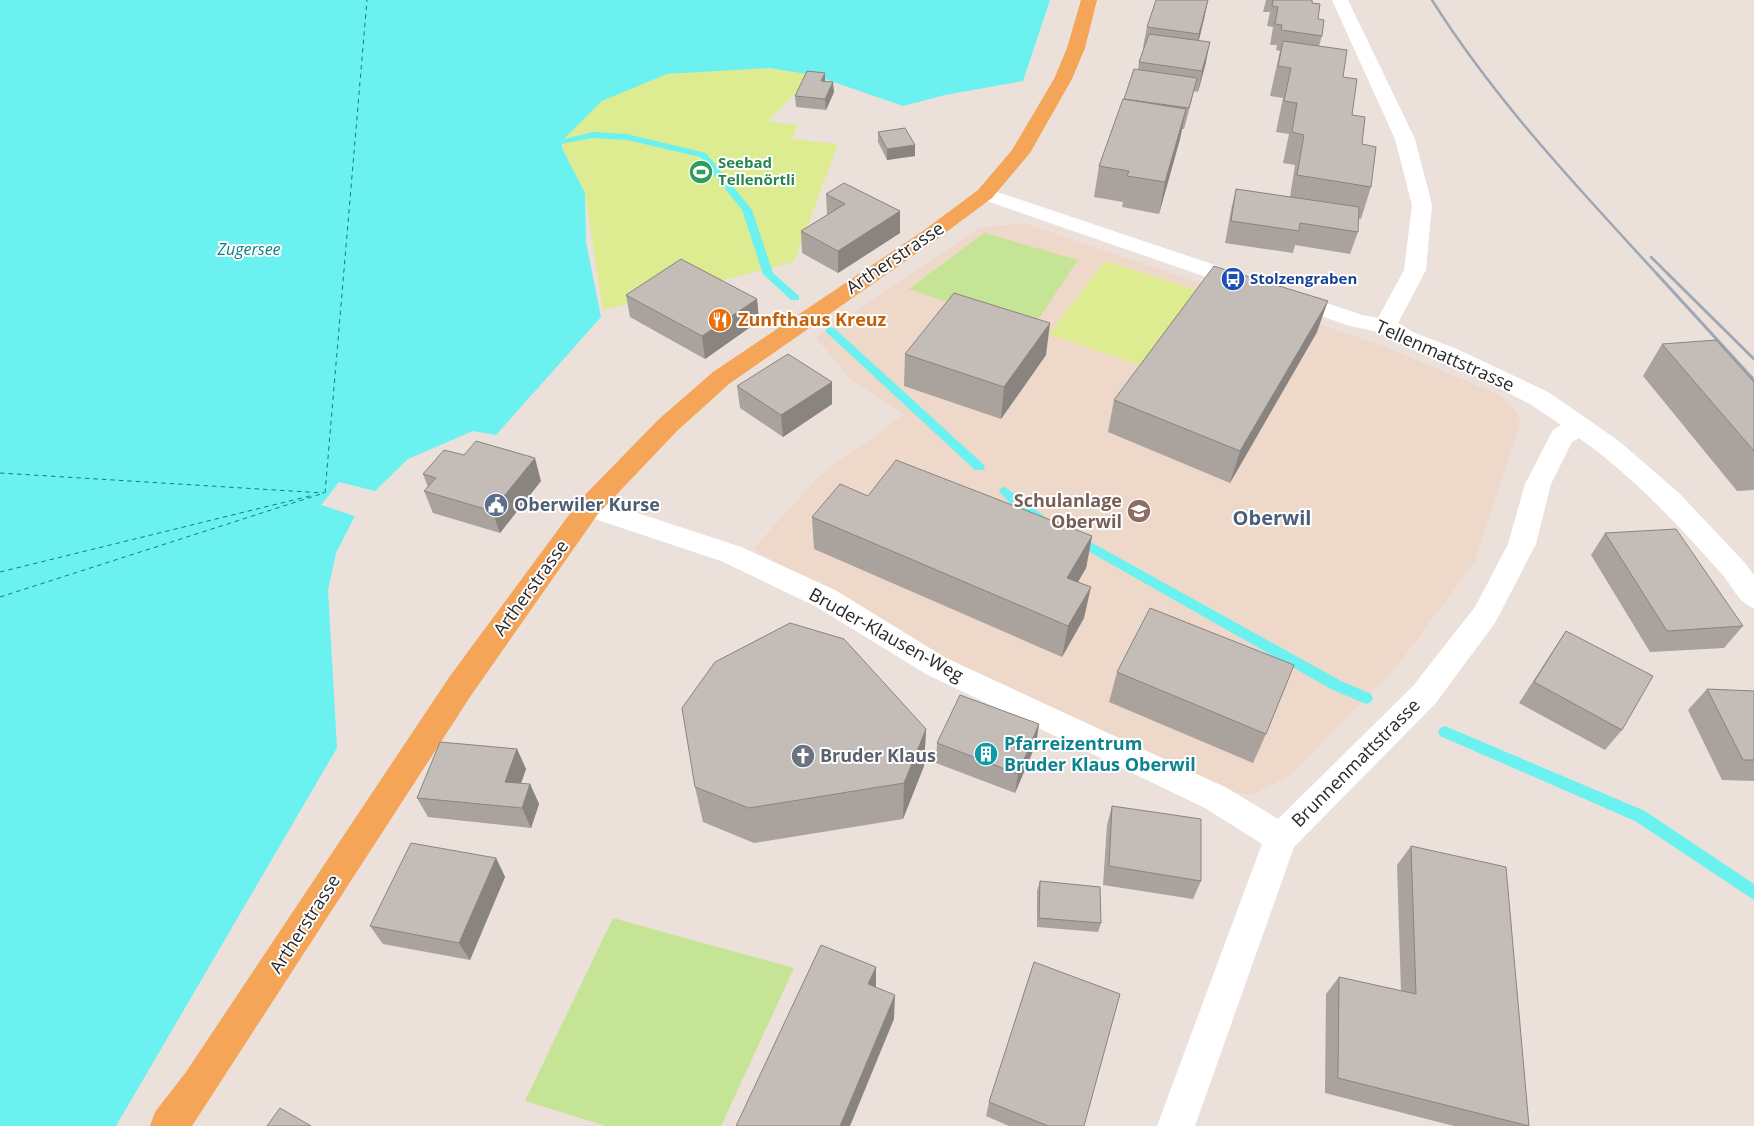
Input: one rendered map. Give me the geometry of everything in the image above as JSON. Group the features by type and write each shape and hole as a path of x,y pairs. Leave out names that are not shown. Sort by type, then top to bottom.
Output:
{"main road":[{"name":"Artherstrasse","path":"168,1126 210,1069 461,685 589,508 668,425 721,378 930,235 985,194 1020,153 1063,79 1078,40 1089,0"}],"street":[{"path":"1340,0 1404,139 1422,205 1415,270 1385,326"},
{"name":"Tellenmattstrasse","path":"985,194 1351,318 1385,326 1407,338 1449,354 1538,398 1611,448 1670,500 1735,570 1754,598"},
{"name":"Brunnenmattstrasse","path":"1176,1126 1281,838 1424,695 1485,615 1522,544 1538,484 1562,436 1580,426"},
{"name":"Bruder-Klausen-Weg","path":"589,508 731,554 816,594 936,666 1216,798 1281,838"}],"shaded area":[{"name":"Schulanlage Oberwil","path":"1024,223 1381,345 1501,396 1517,412 1520,422 1475,561 1399,664 1290,776 1252,795 1226,791 934,656 753,549 821,474 904,415 851,380 816,338 979,228"}],"green space":[{"name":"Seebad Tellenörtli","path":"672,54 813,75 768,121 798,125 792,139 838,144 794,262 603,310 585,193 563,151 562,128"},
{"path":"984,233 1078,260 1031,330 909,289"},
{"path":"1105,261 1196,290 1145,367 1049,334"},
{"path":"613,918 794,968 721,1126 606,1126 525,1101"}],"water":[{"name":"Zugersee","path":"0,0 1050,0 1023,81 945,95 903,106 813,75 769,68 667,74 602,101 562,141 562,148 585,193 586,242 601,317 496,435 473,431 408,459 375,491 339,482 321,505 355,516 336,553 328,590 337,748 116,1126 0,1126"}],"building":[{"path":"1156,0 1208,0 1199,34 1147,27"},
{"path":"1273,0 1312,0 1312,3 1320,4 1318,19 1324,20 1322,36 1281,30 1282,25 1275,24 1278,7 1272,6"},
{"path":"1149,34 1210,42 1202,71 1139,62"},
{"path":"1283,41 1347,50 1343,77 1357,79 1352,115 1365,117 1362,144 1376,147 1371,187 1297,175 1304,135 1292,132 1297,103 1284,101 1291,68 1278,66"},
{"path":"1134,69 1197,78 1189,108 1124,99"},
{"path":"807,71 825,73 821,81 833,82 825,99 795,96"},
{"path":"1123,99 1186,109 1165,182 1127,176 1129,171 1099,166"},
{"path":"905,128 915,145 887,149 878,132"},
{"path":"844,183 900,211 838,251 801,231 845,204 826,194"},
{"path":"1236,189 1359,207 1358,232 1300,223 1299,231 1231,221"},
{"path":"681,259 757,299 702,336 626,295"},
{"path":"1214,266 1328,301 1240,451 1114,400"},
{"path":"954,293 1050,323 1004,387 905,354"},
{"path":"1716,340 1754,382 1754,451 1662,344"},
{"path":"788,354 832,382 781,415 737,386"},
{"path":"476,441 535,458 492,511 424,491 436,478 423,474 444,450 464,455"},
{"path":"896,460 1092,536 1067,578 1091,587 1068,626 812,517 840,484 868,496"},
{"path":"1676,529 1743,626 1667,631 1605,533"},
{"path":"1150,608 1294,665 1266,734 1117,672"},
{"name":"Bruder Klaus","path":"790,623 844,639 926,729 904,783 749,808 695,787 682,708 715,662"},
{"path":"1566,631 1653,676 1622,730 1534,682"},
{"path":"1707,689 1754,691 1754,760 1743,760"},
{"path":"960,695 1039,724 1018,774 937,743"},
{"path":"440,742 517,749 505,782 530,784 522,808 417,798"},
{"path":"1112,806 1201,819 1201,881 1109,866"},
{"path":"411,843 496,858 459,943 370,926"},
{"path":"1411,846 1506,867 1529,1126 1338,1078 1339,977 1416,994"},
{"path":"1040,881 1100,887 1101,923 1039,918"},
{"path":"821,945 876,967 868,984 895,995 840,1126 736,1126"},
{"path":"1034,962 1120,994 1084,1126 1048,1126 989,1102"},
{"path":"280,1108 311,1126 267,1126"}],"waterway":[{"path":"561,141 593,135 627,137 703,155 747,210 768,274 795,298"},
{"path":"830,330 979,467"},
{"path":"1005,491 1028,512 1040,519"},
{"path":"1078,540 1336,685 1366,698"},
{"path":"1445,732 1640,816 1754,893"}],"ferry route":[{"path":"325,493 367,0"},
{"path":"0,473 324,493 0,597"},
{"path":"0,572 314,495"}],"railway":[{"path":"1432,0 1510,108 1568,176 1658,275"},
{"path":"1651,257 1668,274"},
{"path":"1657,274 1754,380"},
{"path":"1668,274 1754,359"}],"place":[{"name":"Seebad Tellenörtli","path":"701,172"},
{"name":"Stolzengraben","path":"1233,279"},
{"name":"Zunfthaus Kreuz","path":"720,320"},
{"name":"Oberwiler Kurse","path":"496,505"},
{"name":"Schulanlage Oberwil","path":"1139,511"},
{"name":"Pfarreizentrum Bruder Klaus Oberwil","path":"986,754"},
{"name":"Bruder Klaus","path":"803,756"}],"district":[{"name":"Oberwil","path":"1272,518"}]}
